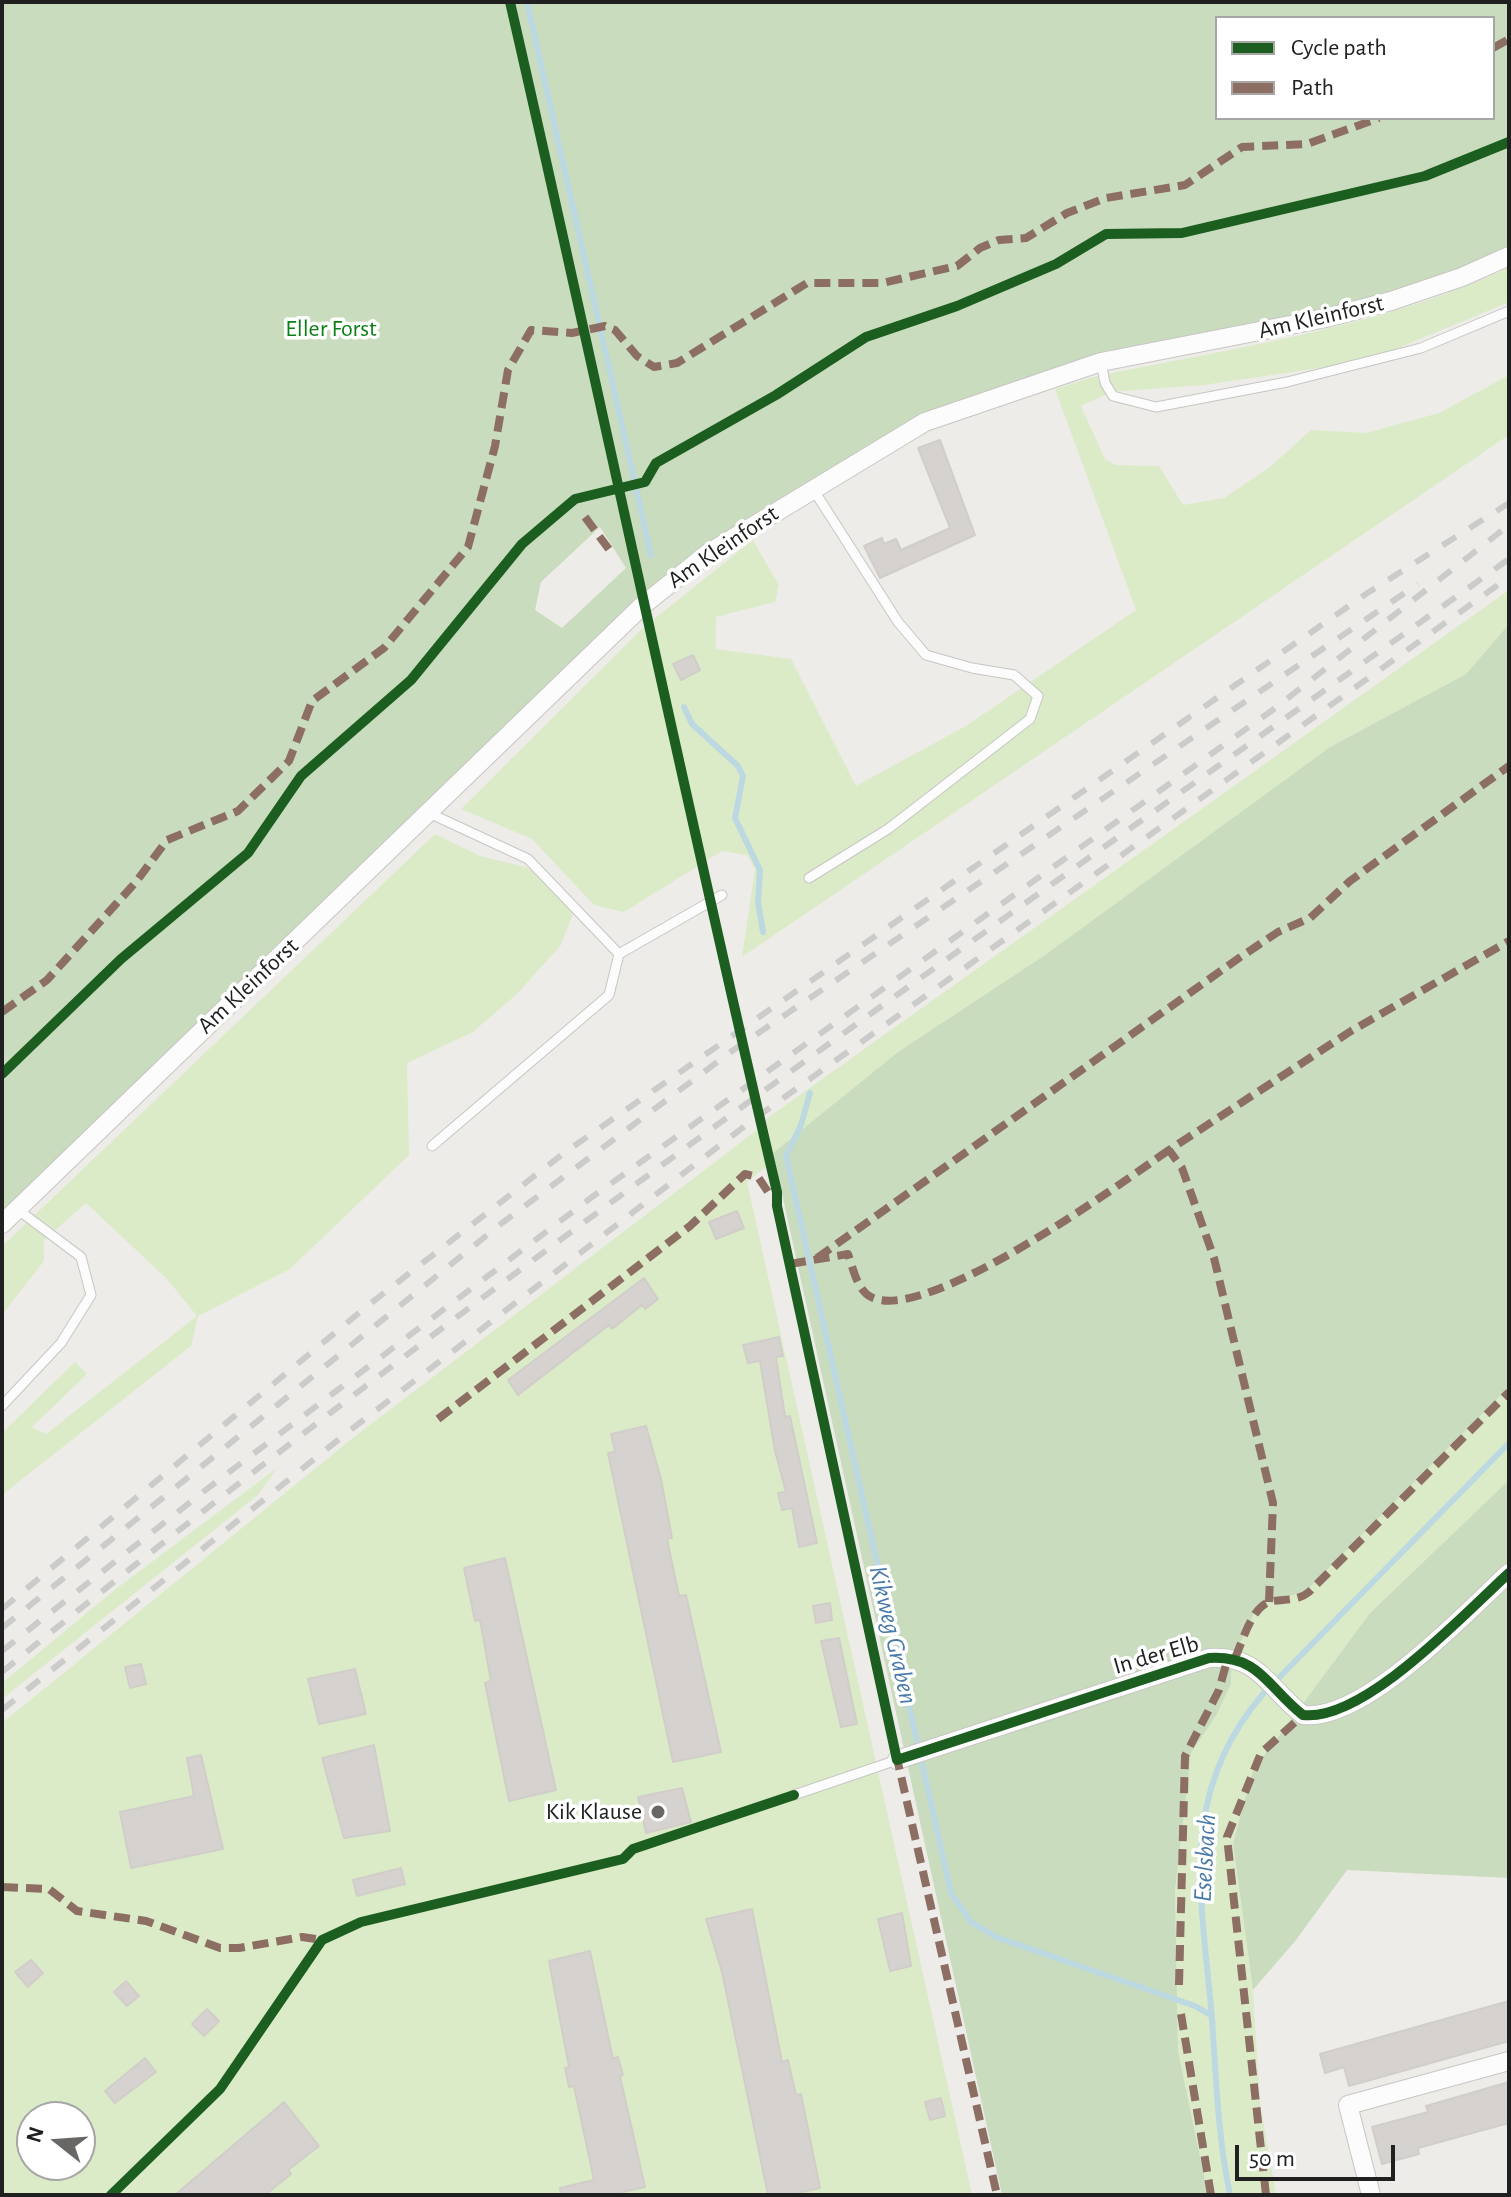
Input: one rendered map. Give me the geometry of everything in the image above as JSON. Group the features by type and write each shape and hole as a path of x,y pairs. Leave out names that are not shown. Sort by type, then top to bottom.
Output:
{"street":[{"name":"Am Kleinforst","path":"2,1224 672,579 813,487 925,422 1101,362 1326,318 1462,277 1509,256"},
{"name":"In der Elb","path":"903,1759 1209,1658 1235,1658 1254,1669 1303,1715 1314,1716 1355,1704 1438,1639 1509,1573"},
{"path":"1371,2195 1348,2105 1509,2061"}],"lane":[{"path":"1101,362 1105,383 1113,396 1156,407 1287,382 1421,348 1509,311"},
{"path":"809,878 888,829 1030,719 1038,696 1014,675 972,668 926,655 898,622 813,487"},
{"path":"429,813 528,859 619,954"},
{"path":"432,1146 609,995 619,954 722,895"},
{"path":"2,1406 61,1343 91,1295 81,1257 17,1209"},
{"name":"In der Elb","path":"794,1795 903,1759"}],"green space":[{"name":"Eller Forst","path":"2,2 1509,2 1509,252 1462,273 925,415 704,549 2,1218","holes":["600,527 626,568 562,628 535,610 541,582"]},
{"path":"1509,267 1509,302 1367,361 1204,385 1111,392 1081,406 1105,459 1116,465 1159,466 1183,505 1224,498 1270,467 1311,430 1366,433 1439,413 1509,375 1509,435 742,957 755,869 747,855 722,851 624,912 594,905 532,839 461,809 644,627 753,540 779,585 775,602 716,617 716,649 791,659 856,786 966,726 1136,610 1055,389 1093,377 1359,321 1461,288"},
{"path":"1509,590 1509,624 1466,674 1330,747 1045,955 898,1052 773,1153 766,1119"},
{"path":"1509,624 1509,1387 1306,1591 1257,1607 1231,1663 1231,1684 1217,1714 1191,1753 1175,1890 1178,2051 1208,2195 1002,2195 773,1153 898,1052 1045,955 1330,747 1466,674"},
{"path":"435,834 480,856 529,868 574,911 561,945 518,993 473,1032 407,1063 409,1155 290,1269 198,1316 191,1346 2,1495 2,1433 75,1362 87,1374 32,1427 46,1434 197,1316 167,1279 86,1203 44,1240 44,1261 2,1315 2,1246"},
{"path":"757,1130 768,1165 747,1182 972,2195 2,2195 2,1723 354,1437"},
{"path":"1509,1387 1509,1480 1370,1613 1253,1770 1233,1843 1253,1990 1260,2102 1276,2195 1208,2195 1178,2051 1175,1890 1191,1753 1217,1714 1231,1684 1231,1663 1257,1607 1306,1591"},
{"path":"277,1468 258,1495 2,1699 2,1683 117,1588"},
{"path":"1509,1480 1509,1569 1353,1704 1301,1706 1370,1613"},
{"path":"1509,1578 1509,1878 1347,1870 1296,1940 1253,1990 1233,1843 1253,1770 1292,1718 1322,1718 1356,1708"}],"building":[{"path":"940,440 975,535 880,578 864,546 882,538 884,544 896,539 901,550 950,528 918,448"},
{"path":"693,655 700,670 681,680 673,664"},
{"path":"737,1211 744,1228 716,1239 709,1222"},
{"path":"644,1278 658,1299 645,1309 642,1305 612,1329 609,1325 518,1395 508,1380"},
{"path":"779,1337 783,1356 776,1357 785,1417 790,1416 817,1543 799,1547 792,1508 782,1510 778,1493 786,1492 775,1451 760,1361 748,1363 743,1345"},
{"path":"646,1426 661,1479 672,1538 667,1539 679,1596 686,1595 721,1752 673,1762 608,1453 615,1452 611,1434"},
{"path":"505,1558 556,1790 509,1801 485,1683 491,1681 480,1620 475,1621 464,1568"},
{"path":"830,1603 832,1620 816,1623 813,1606"},
{"path":"839,1638 857,1724 841,1727 821,1641"},
{"path":"141,1664 146,1684 130,1688 125,1667"},
{"path":"355,1669 366,1714 319,1724 308,1679"},
{"path":"374,1745 390,1831 344,1838 322,1758"},
{"path":"201,1755 223,1849 131,1868 120,1812 194,1796 187,1758"},
{"path":"682,1788 691,1822 646,1833 638,1797"},
{"path":"401,1868 405,1884 357,1896 353,1880"},
{"path":"752,1909 782,2062 788,2060 796,2095 801,2094 820,2188 789,2195 768,2195 722,1972 706,1919"},
{"path":"902,1913 911,1966 890,1971 878,1919"},
{"path":"590,1951 613,2059 618,2057 623,2075 620,2076 645,2187 610,2195 561,2195 560,2188 594,2180 574,2086 569,2087 565,2068 569,2067 549,1961"},
{"path":"31,1960 43,1973 28,1987 15,1972"},
{"path":"126,1981 139,1996 127,2006 114,1992"},
{"path":"1509,2001 1509,2041 1349,2086 1344,2067 1325,2073 1320,2054"},
{"path":"207,2009 219,2021 204,2036 192,2024"},
{"path":"145,2058 156,2072 115,2103 105,2091"},
{"path":"1509,2082 1509,2123 1418,2148 1419,2154 1382,2164 1372,2127 1428,2112 1426,2106"},
{"path":"941,2098 945,2116 930,2120 925,2102"},
{"path":"284,2102 319,2146 288,2170 291,2174 265,2195 175,2195"}],"waterway":[{"name":"Kikweg Graben","path":"527,2 651,555"},
{"name":"Kikweg Graben","path":"684,707 692,724 738,766 743,776 735,818 760,870 758,902 763,932"},
{"name":"Kikweg Graben","path":"810,1093 801,1125 786,1156 951,1893 971,1922 996,1937 1195,2006 1212,2016"},
{"name":"Eselsbach","path":"1230,2195 1220,2129 1201,1890 1201,1849 1206,1809 1217,1770 1235,1732 1263,1694 1509,1443"}],"railway":[{"path":"2,1609 366,1307 564,1153 1366,594 1509,503"},
{"path":"2,1651 203,1492 592,1197 1274,709 1509,525"},
{"path":"2,1672 370,1382 558,1242 746,1104 1509,559"},
{"path":"2,1710 348,1432 750,1122 1509,577"},
{"path":"2,1628 502,1223 732,1051 1418,584"}],"marked path":[{"path":"1495,47 1509,39"},
{"path":"2,1012 47,980 136,882 167,840 238,811 289,761 312,701 384,648 468,547 495,446 508,370 531,330 572,333 605,326 615,330 637,356 654,367 677,363 807,283 882,283 957,266 980,248 999,240 1026,238 1067,213 1106,198 1185,185 1242,147 1307,144 1373,120"},
{"path":"585,517 611,552"},
{"path":"817,1258 1239,958 1278,932 1310,918 1350,881 1509,766"},
{"path":"1269,1602 1273,1503 1214,1258 1182,1168 1169,1150 1351,1031 1509,941"},
{"path":"790,1264 848,1254 859,1284 871,1297 898,1300 934,1291 1022,1247 1169,1150"},
{"path":"438,1419 690,1226 745,1174 758,1177 772,1198"},
{"path":"1235,1658 1259,1609 1273,1601 1296,1598 1309,1592 1509,1392"},
{"path":"1179,1985 1185,1756 1219,1690 1228,1657"},
{"path":"1266,2195 1227,1837 1261,1753 1303,1715"},
{"path":"896,1754 997,2195"},
{"path":"2,1887 49,1889 77,1911 146,1921 220,1948 239,1948 302,1937 322,1940"},
{"path":"1181,2014 1211,2195"}],"cycle path":[{"path":"510,2 777,1192 777,1206 897,1760 1209,1658 1226,1658 1252,1667 1303,1715 1328,1713 1355,1702 1412,1662 1509,1573"},
{"path":"2,1074 121,959 248,853 301,776 411,680 522,544 575,499 645,482 656,463 776,395 866,337 957,306 1056,264 1106,234 1182,233 1425,176 1509,142"},
{"path":"111,2195 220,2089 322,1940 361,1922 623,1859 633,1849 794,1795"}],"place":[{"name":"Kik Klause","path":"658,1812"}]}
